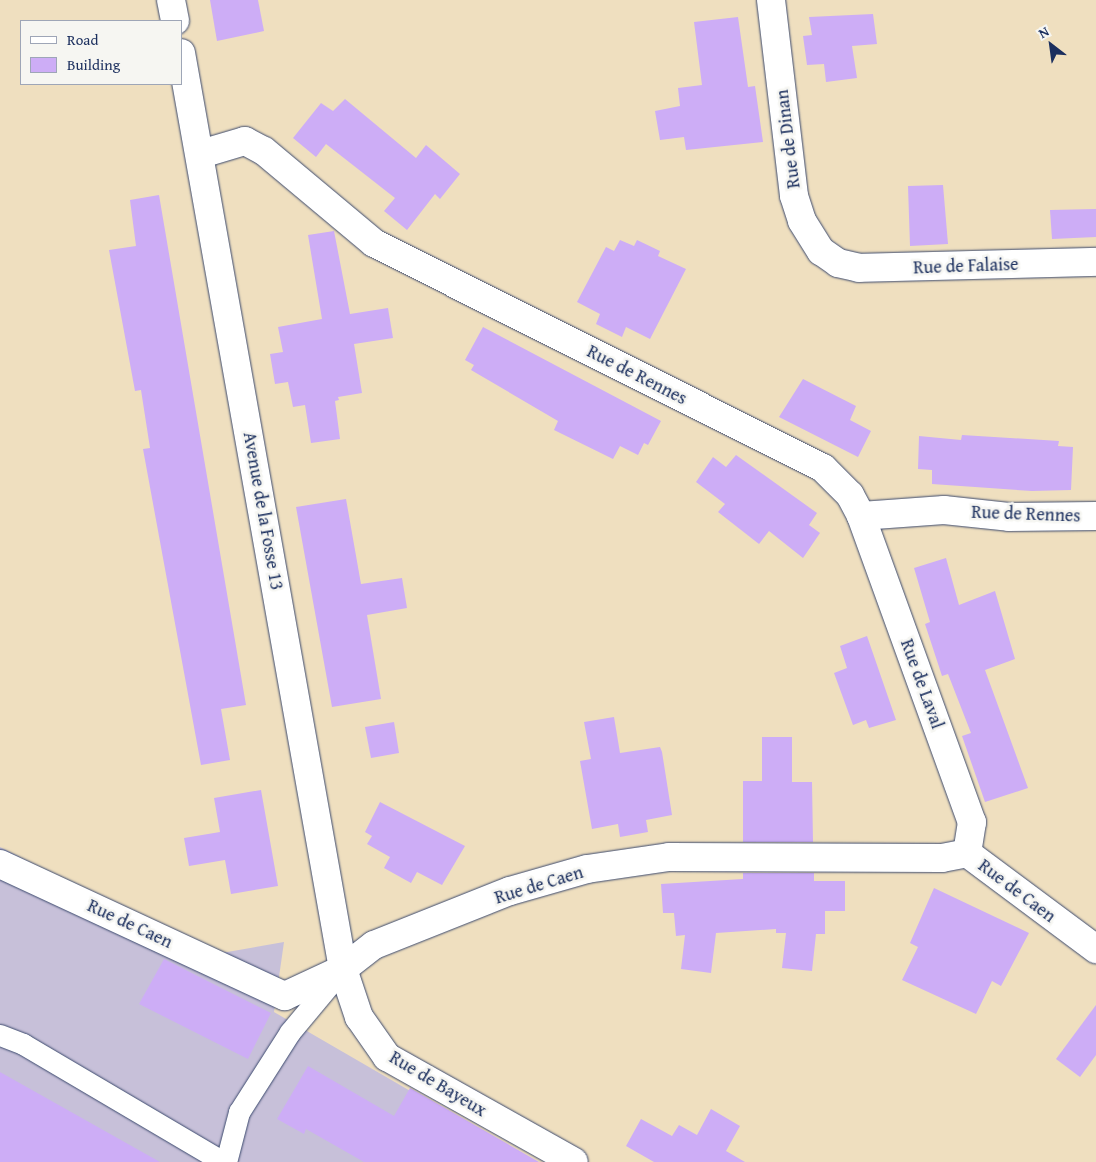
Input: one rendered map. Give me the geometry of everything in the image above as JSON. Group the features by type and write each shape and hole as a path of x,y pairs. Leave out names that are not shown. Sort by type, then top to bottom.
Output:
{"street":[{"path":"171,0 175,20"},
{"name":"Rue de Dinan","path":"771,0 794,196 810,237 838,263"},
{"name":"Avenue de la Fosse 13","path":"182,58 201,154 343,969"},
{"name":"Rue de Rennes","path":"201,154 245,141 264,151 374,244 823,468 850,496 862,516 944,510 1009,517 1096,516"},
{"name":"Rue de Falaise","path":"838,263 859,268 882,269 1096,262"},
{"name":"Rue de Laval","path":"862,516 972,822 967,853"},
{"name":"Rue de Caen","path":"0,864 285,996 343,969 374,944 510,891 587,869 669,857 942,858 967,853 1096,949"},
{"name":"Rue de Bayeux","path":"343,969 359,1017 387,1057 574,1162"}],"lane":[{"path":"0,1034 23,1044 224,1162 239,1112 290,1032 343,969"}],"shaded area":[{"path":"0,847 210,955 284,942 274,1012 533,1162 0,1162"}],"building":[{"path":"210,0 258,0 264,31 217,41"},
{"path":"873,14 877,44 852,46 857,78 826,82 824,64 807,65 803,36 812,35 809,17"},
{"path":"738,17 748,87 755,86 763,142 686,150 684,137 660,140 655,111 680,106 678,88 702,85 694,22"},
{"path":"345,99 416,158 426,145 460,174 440,199 435,194 407,230 384,211 395,198 326,144 316,157 293,138 321,103 333,111"},
{"path":"943,185 948,244 910,246 908,186"},
{"path":"159,195 246,705 221,709 230,760 201,765 143,449 150,448 141,390 135,391 109,250 136,246 130,200"},
{"path":"1096,209 1096,237 1052,239 1050,210"},
{"path":"334,231 350,314 388,308 393,338 354,344 362,393 338,397 339,400 335,401 340,439 311,443 305,405 293,407 288,382 275,384 270,354 283,352 278,327 322,319 308,235"},
{"path":"620,240 634,246 637,240 660,251 658,256 686,269 650,339 626,327 622,337 596,324 600,314 577,302 606,247 614,251"},
{"path":"483,327 661,421 648,445 644,443 638,455 620,446 613,459 554,430 558,421 471,370 474,365 465,360"},
{"path":"803,379 856,406 850,420 871,431 858,457 779,417"},
{"path":"962,435 1059,441 1058,446 1073,447 1071,490 1032,491 932,484 932,470 918,469 919,436 961,440"},
{"path":"736,455 817,513 809,525 820,533 803,558 769,531 759,544 718,512 725,504 696,482 713,457 726,467"},
{"path":"346,499 361,584 402,578 407,608 367,615 381,699 332,707 296,507"},
{"path":"946,558 959,605 995,591 1015,659 985,670 1028,788 985,802 962,736 971,733 948,674 942,676 925,624 930,622 914,568"},
{"path":"867,636 896,720 869,728 866,720 853,725 834,673 847,668 840,646"},
{"path":"614,717 620,753 660,747 672,815 646,820 648,832 620,837 618,824 592,829 580,761 591,759 584,722"},
{"path":"394,722 399,753 371,758 365,727"},
{"path":"762,737 792,737 792,782 812,782 813,842 743,842 743,781 762,781"},
{"path":"261,790 278,886 231,894 225,860 189,866 184,838 220,832 214,798"},
{"path":"380,802 465,846 442,885 417,872 411,883 384,868 390,857 367,844 372,836 365,832"},
{"path":"743,873 814,873 814,881 845,881 845,911 825,911 825,934 816,934 812,971 782,968 786,933 776,933 776,929 716,933 711,973 681,969 685,935 676,936 674,913 663,913 661,884 743,879"},
{"path":"934,888 1029,933 1001,986 992,981 976,1014 902,980 918,947 910,943"},
{"path":"164,959 271,1013 248,1059 139,1004"},
{"path":"1096,1005 1096,1055 1080,1077 1056,1059"},
{"path":"308,1066 394,1116 410,1088 539,1162 364,1162 306,1129 304,1134 277,1119"},
{"path":"0,1072 160,1162 0,1162"},
{"path":"711,1109 740,1126 726,1151 745,1162 654,1162 626,1146 641,1119 672,1136 679,1125 697,1135"}]}
